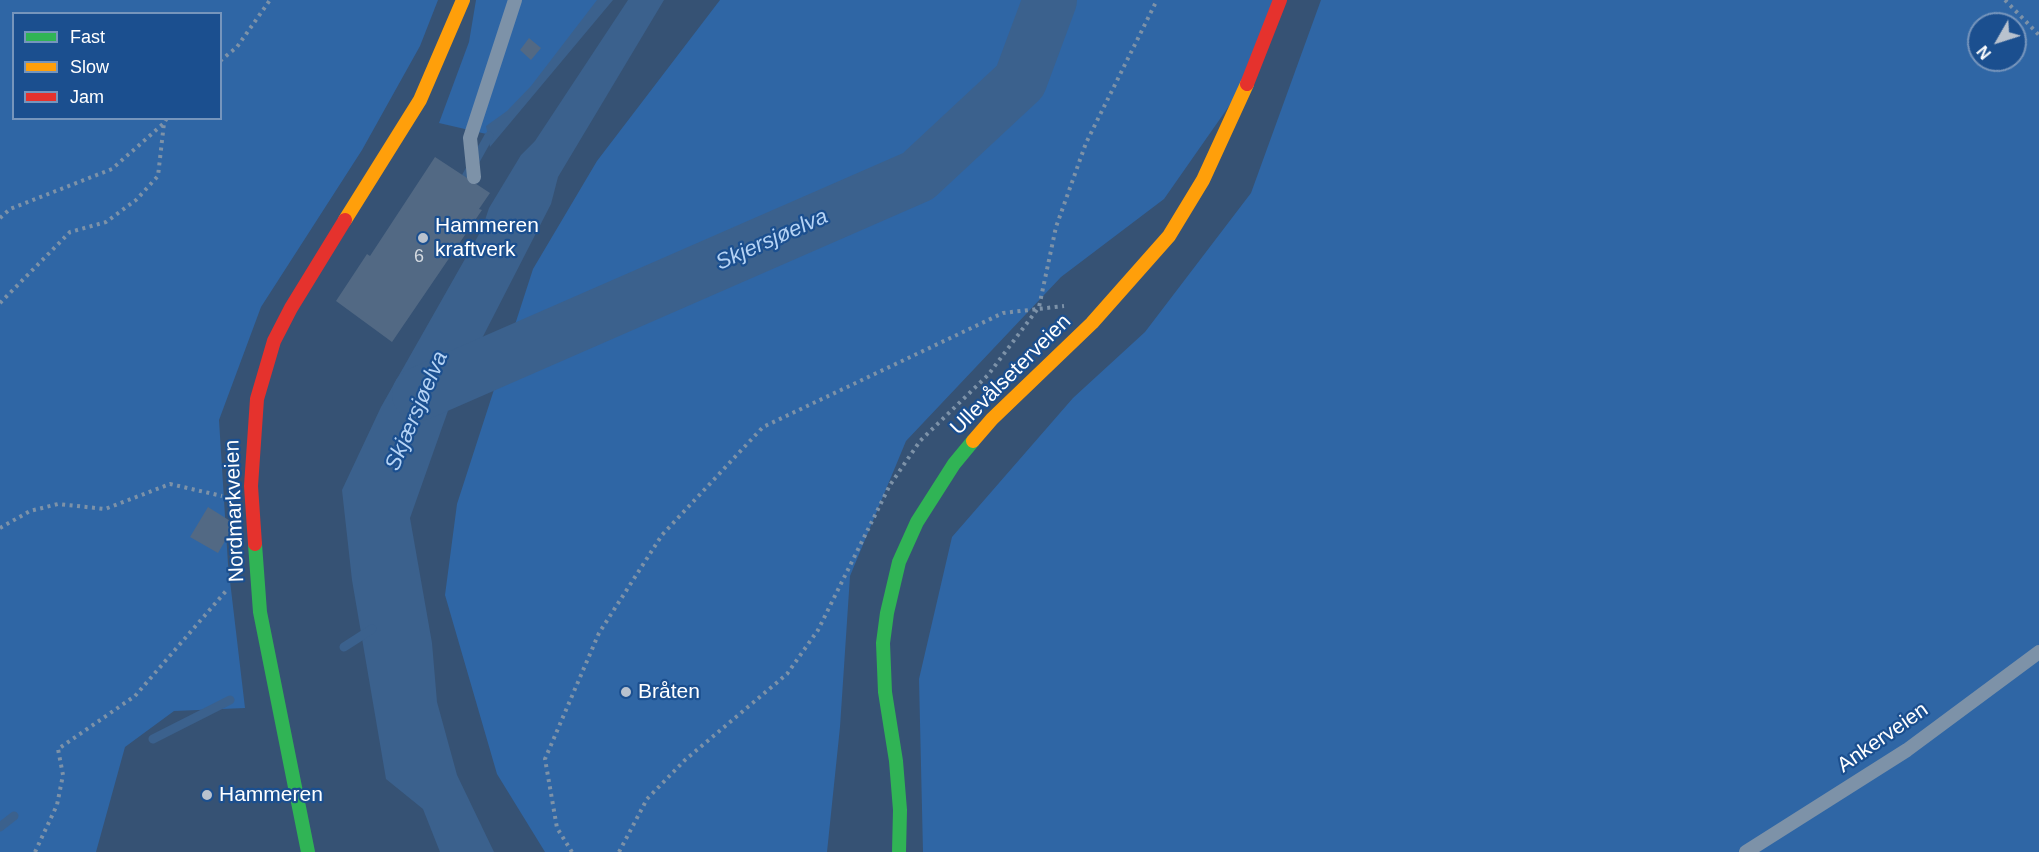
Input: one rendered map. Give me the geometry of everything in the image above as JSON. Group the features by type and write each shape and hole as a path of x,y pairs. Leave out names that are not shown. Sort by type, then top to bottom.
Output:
{"street":[{"name":"Nordmarkveien","path":"308,852 260,612 252,486 257,399 274,341 291,309 420,100 463,0"},
{"name":"Ullevålseterveien","path":"899,852 900,810 896,762 885,692 883,643 887,612 899,562 917,522 954,464 992,419 1110,304 1169,236 1203,180 1256,63 1280,0"}],"lane":[{"path":"474,177 470,138 515,0"},
{"name":"Ankerveien","path":"1746,852 1907,750 2039,652"}],"path":[{"path":"222,59 237,47 270,0"},
{"path":"619,852 647,800 685,760 787,674 818,630 890,485 920,441 988,375 1039,307 1056,226 1086,143 1157,0"},
{"path":"2005,0 2039,35"},
{"path":"0,218 10,209 112,169 166,120"},
{"path":"0,303 70,232 106,222 136,200 158,176 164,123"},
{"path":"572,852 558,828 545,759 599,633 662,535 763,427 1003,313 1039,307 1110,304"},
{"path":"0,528 30,511 58,504 105,509 170,484 227,497 252,486"},
{"path":"35,852 57,805 63,775 58,748 135,696 226,590"}],"shaded area":[{"path":"0,0 438,0 420,46 362,150 261,307 219,420 228,564 245,708 174,711 125,747 96,852 0,852"},
{"path":"476,0 607,0 495,136 439,123 469,42"},
{"path":"720,0 1274,0 1257,66 1164,199 1061,277 906,441 850,576 840,727 827,852 545,852 497,774 445,595 457,504 533,269 597,161"},
{"path":"1321,0 2039,0 2039,852 923,852 919,679 952,537 1073,398 1145,332 1251,193"}],"water":[{"path":"597,0 613,0 490,147 486,126 507,111 531,86"},
{"name":"Skjærsjøelva","path":"628,0 664,0 558,177 551,204 455,391 410,518 432,643 437,702 457,775 494,852 440,852 423,809 386,779 352,580 342,490 381,407 482,229 489,208 521,155 535,141"}],"building":[{"path":"529,38 541,48 531,60 520,50"},
{"name":"Hammeren kraftverk","path":"435,157 490,193 479,209 482,210 392,342 336,301 367,254 370,256"},
{"path":"208,507 235,524 218,553 190,537"}],"waterway":[{"name":"Skjersjøelva","path":"419,394 918,176 1020,81 1050,0"},
{"path":"461,186 489,136"},
{"path":"344,647 372,629"},
{"path":"153,739 230,700"},
{"path":"0,827 14,816"}],"traffic: fast":[{"path":"899,852 900,810 896,761 885,692 883,643 887,613 899,562 917,522 954,464 973,441"},
{"path":"255,544 260,612 308,852"}],"traffic: slow":[{"path":"345,220 420,100 463,0"},
{"path":"973,441 992,419 1092,323 1169,236 1203,180 1247,84"}],"traffic: jam":[{"path":"1247,84 1280,0"},
{"path":"255,544 251,486 257,399 274,341 291,308 345,220"}],"place":[{"name":"Hammeren kraftverk","path":"423,238"},
{"name":"Bråten","path":"626,692"},
{"name":"Hammeren","path":"207,795"}]}
